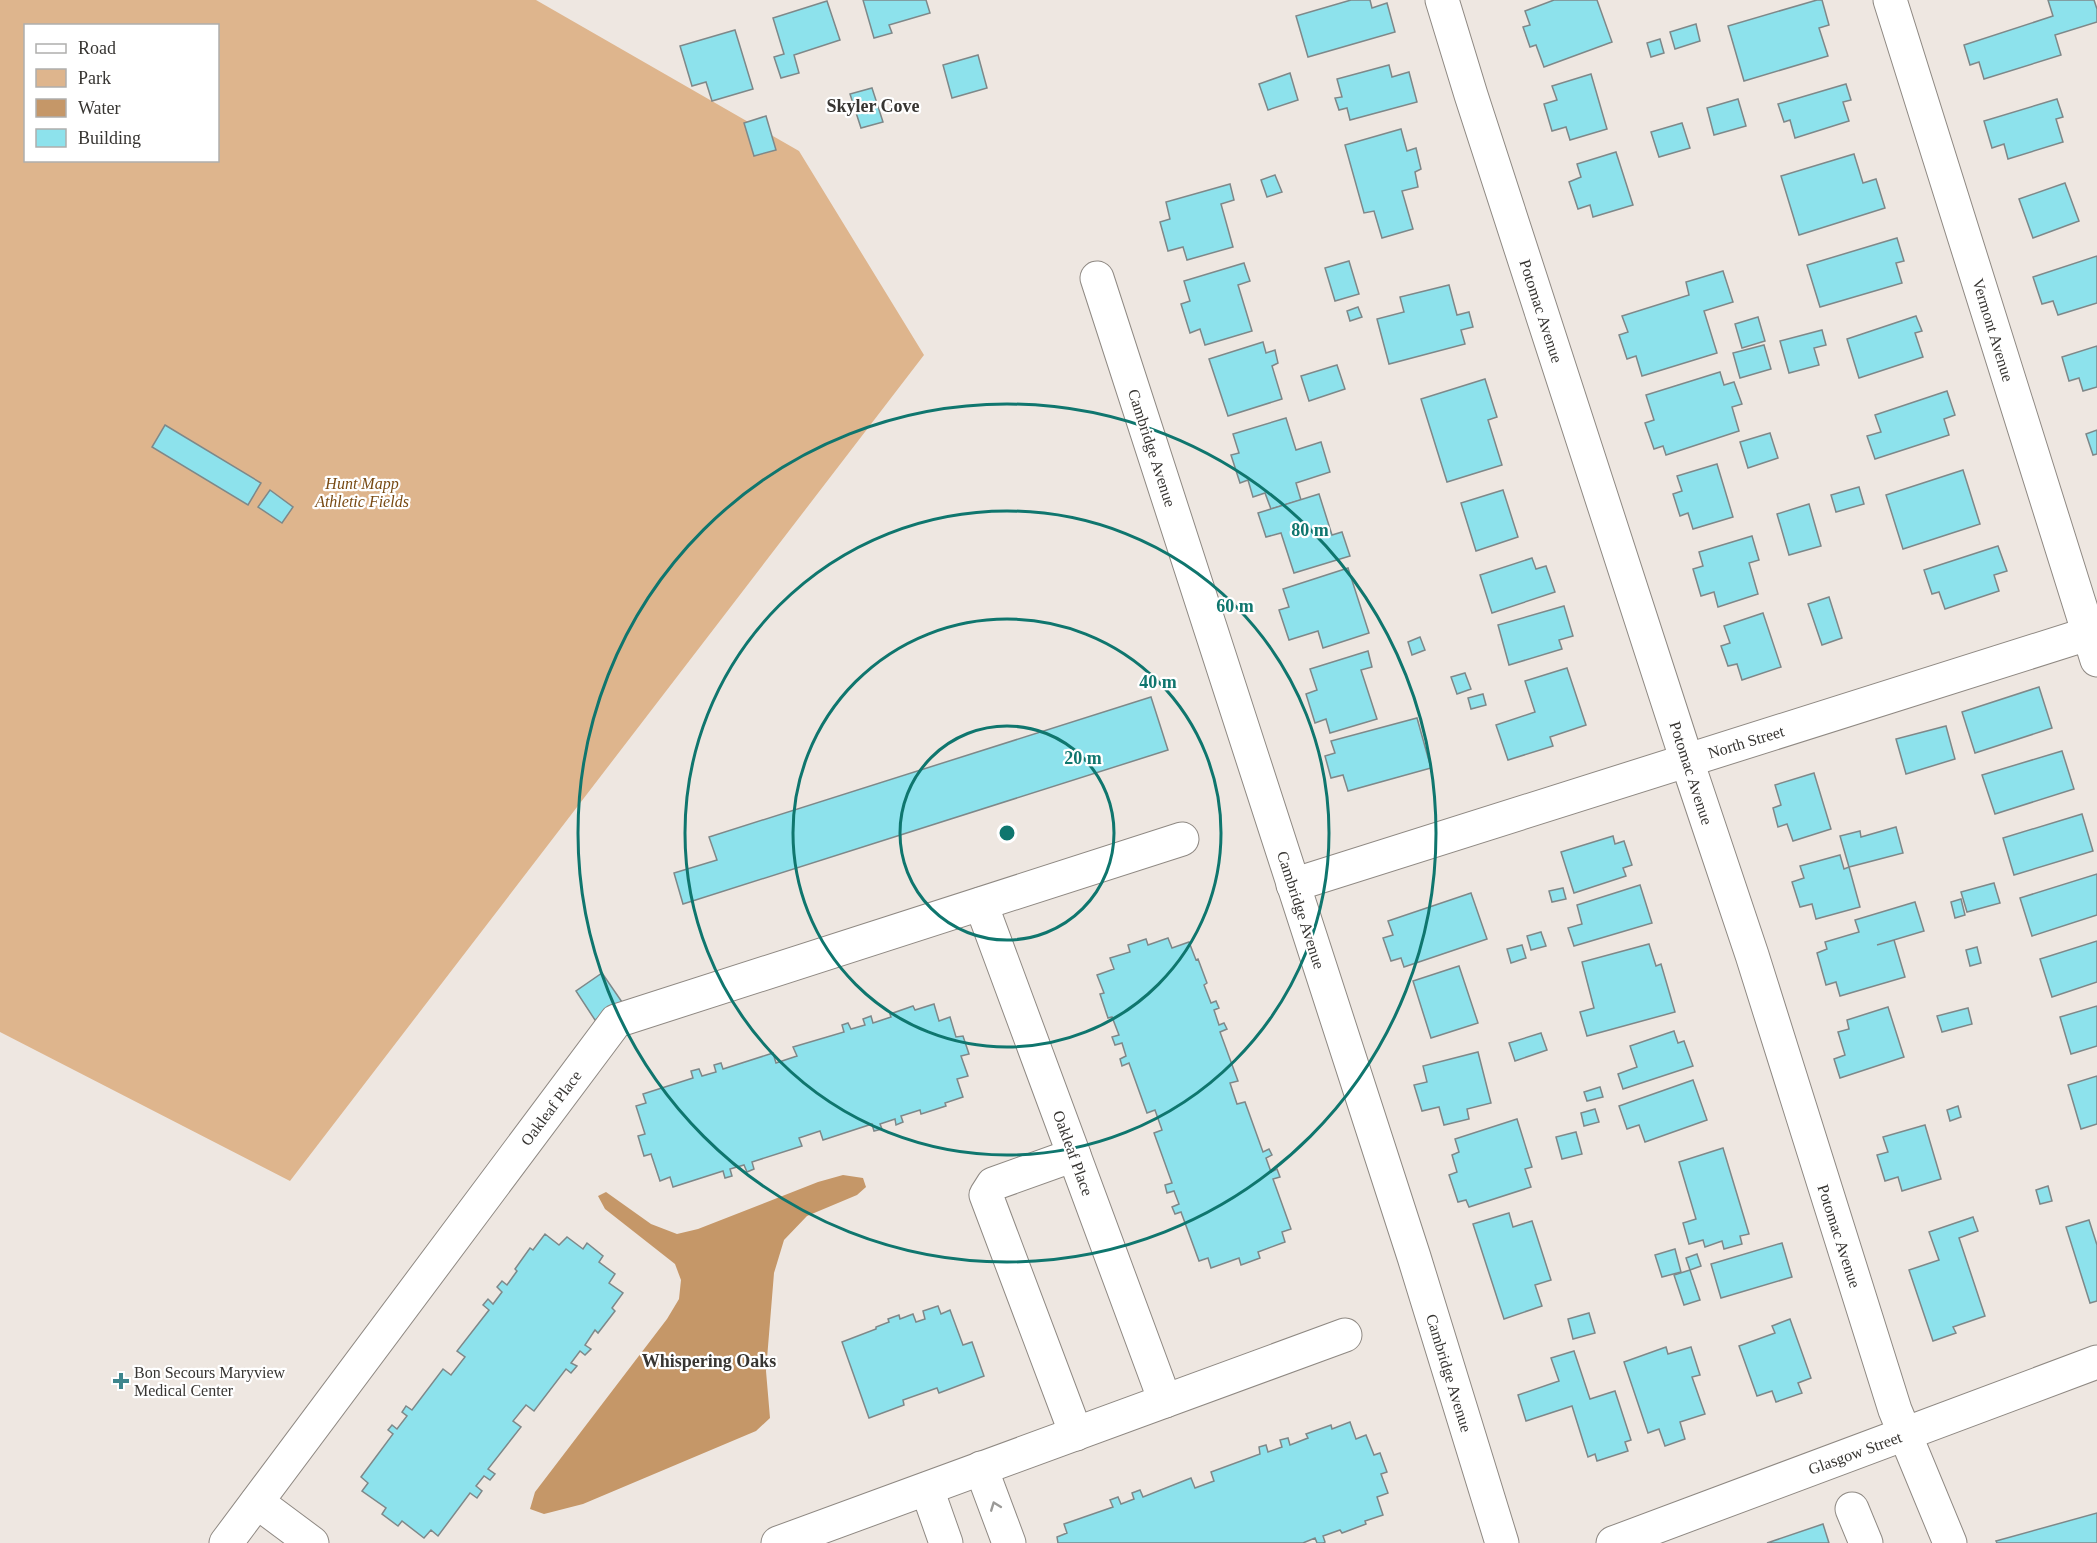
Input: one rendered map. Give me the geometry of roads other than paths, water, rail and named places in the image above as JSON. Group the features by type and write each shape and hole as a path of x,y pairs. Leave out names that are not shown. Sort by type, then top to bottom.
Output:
{"street":[{"name":"Potomac Avenue","path":"1442,0 1474,106 1752,955 1891,1399 1950,1543"},
{"name":"Vermont Avenue","path":"1890,0 2094,642"},
{"name":"Cambridge Avenue","path":"1097,278 1414,1257 1502,1543"},
{"name":"North Street","path":"1293,885 1687,761 2094,642"},
{"name":"Oakleaf Place","path":"226,1543 616,1022 1182,839"},
{"name":"Oakleaf Place","path":"981,904 1165,1401"},
{"path":"1074,1155 993,1184 986,1195 1076,1434"},
{"path":"778,1543 1345,1335"},
{"name":"Glasgow Street","path":"1613,1543 2097,1362"},
{"path":"981,1468 1009,1543"},
{"path":"927,1489 946,1543"},
{"path":"256,1502 312,1543"},
{"path":"1852,1509 1866,1543"}],"water":[{"path":"843,1175 863,1178 866,1187 857,1195 807,1216 784,1240 774,1273 766,1371 770,1418 756,1431 583,1504 544,1514 530,1509 535,1492 667,1319 679,1299 681,1280 675,1264 605,1209 598,1196 606,1192 651,1224 677,1234 698,1229 818,1182"}],"place":[{"name":"Bon Secours Maryview Medical Center","path":"121,1381"}],"district":[{"name":"Skyler Cove","path":"873,106"},
{"name":"Whispering Oaks","path":"709,1361"}],"park label":[{"name":"Hunt Mapp Athletic Fields","path":"362,492"}]}
